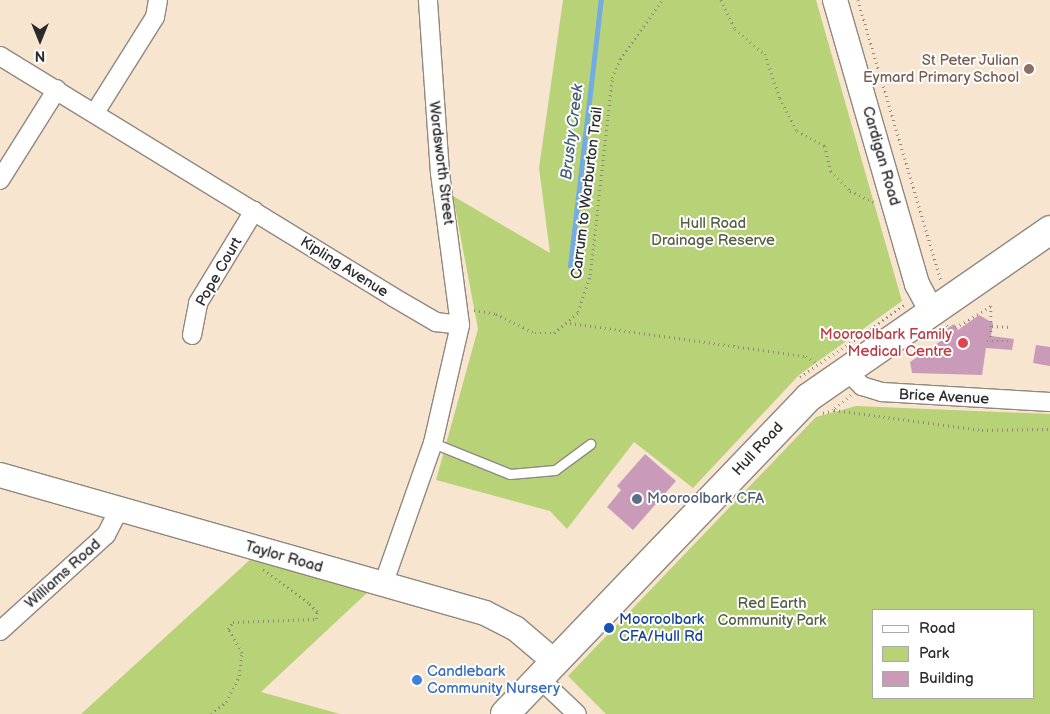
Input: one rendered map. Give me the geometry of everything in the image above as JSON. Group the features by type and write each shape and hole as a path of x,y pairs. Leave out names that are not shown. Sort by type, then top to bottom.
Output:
{"main road":[{"name":"Hull Road","path":"505,714 793,412 846,370 939,317 1050,230"}],"street":[{"path":"96,111 154,17 158,0"},
{"name":"Wordsworth Street","path":"428,0 440,173 460,318"},
{"name":"Cardigan Road","path":"835,0 917,284 939,317"},
{"name":"Kipling Avenue","path":"0,56 96,111 254,212 436,322 460,318"},
{"path":"0,180 57,89"},
{"name":"Pope Court","path":"192,335 198,303 254,212"},
{"path":"383,585 432,443 460,318"},
{"name":"Brice Avenue","path":"846,370 862,386 889,394 1050,402"},
{"name":"Taylor Road","path":"0,475 485,613 515,628 547,670"},
{"name":"Williams Road","path":"0,631 106,535 119,510"},
{"path":"547,670 576,714"}],"lane":[{"path":"432,443 510,474 555,470 590,444"}],"path":[{"name":"Carrum to Warburton Trail","path":"570,324 584,299 590,275 612,78 620,59 662,0"},
{"path":"721,0 735,29 766,54 780,98 797,131 825,146 831,171 850,192 876,203"},
{"path":"858,0 941,280"},
{"path":"951,330 988,306 994,308 989,340 1011,340"},
{"path":"460,318 481,310 535,333 554,333 570,324 806,356 816,363"},
{"path":"939,317 955,336"},
{"path":"992,326 1012,327"},
{"path":"843,402 834,410 982,430 1050,429"},
{"path":"211,714 226,702 239,676 242,653 228,629 233,622 316,619 316,612 308,603 264,574 258,566 265,565"}],"green space":[{"name":"Hull Road Drainage Reserve","path":"563,0 816,0 902,301 799,375 693,488 634,442 567,529 550,511 436,480 478,329 453,196 550,253 539,168"},
{"name":"Red Earth Community Park","path":"856,406 1050,414 1050,714 606,714 568,676 816,417"},
{"path":"252,558 369,591 261,692 340,714 81,714"}],"building":[{"name":"Mooroolbark Family Medical Centre","path":"979,315 993,323 991,336 1014,339 1012,350 986,348 982,375 912,373 910,362 948,336 945,330 954,324 958,330"},
{"path":"1036,345 1050,347 1050,366 1033,363"},
{"name":"Mooroolbark CFA","path":"645,454 676,481 633,530 607,507 621,490 617,486"}],"waterway":[{"name":"Brushy Creek","path":"570,266 601,0"}],"place":[{"name":"St Peter Julian Eymard Primary School","path":"1029,69"},
{"name":"Mooroolbark Family Medical Centre","path":"963,343"},
{"name":"Mooroolbark CFA","path":"637,499"},
{"name":"Mooroolbark CFA/Hull Rd","path":"609,628"},
{"name":"Candlebark Community Nursery","path":"417,680"}]}
